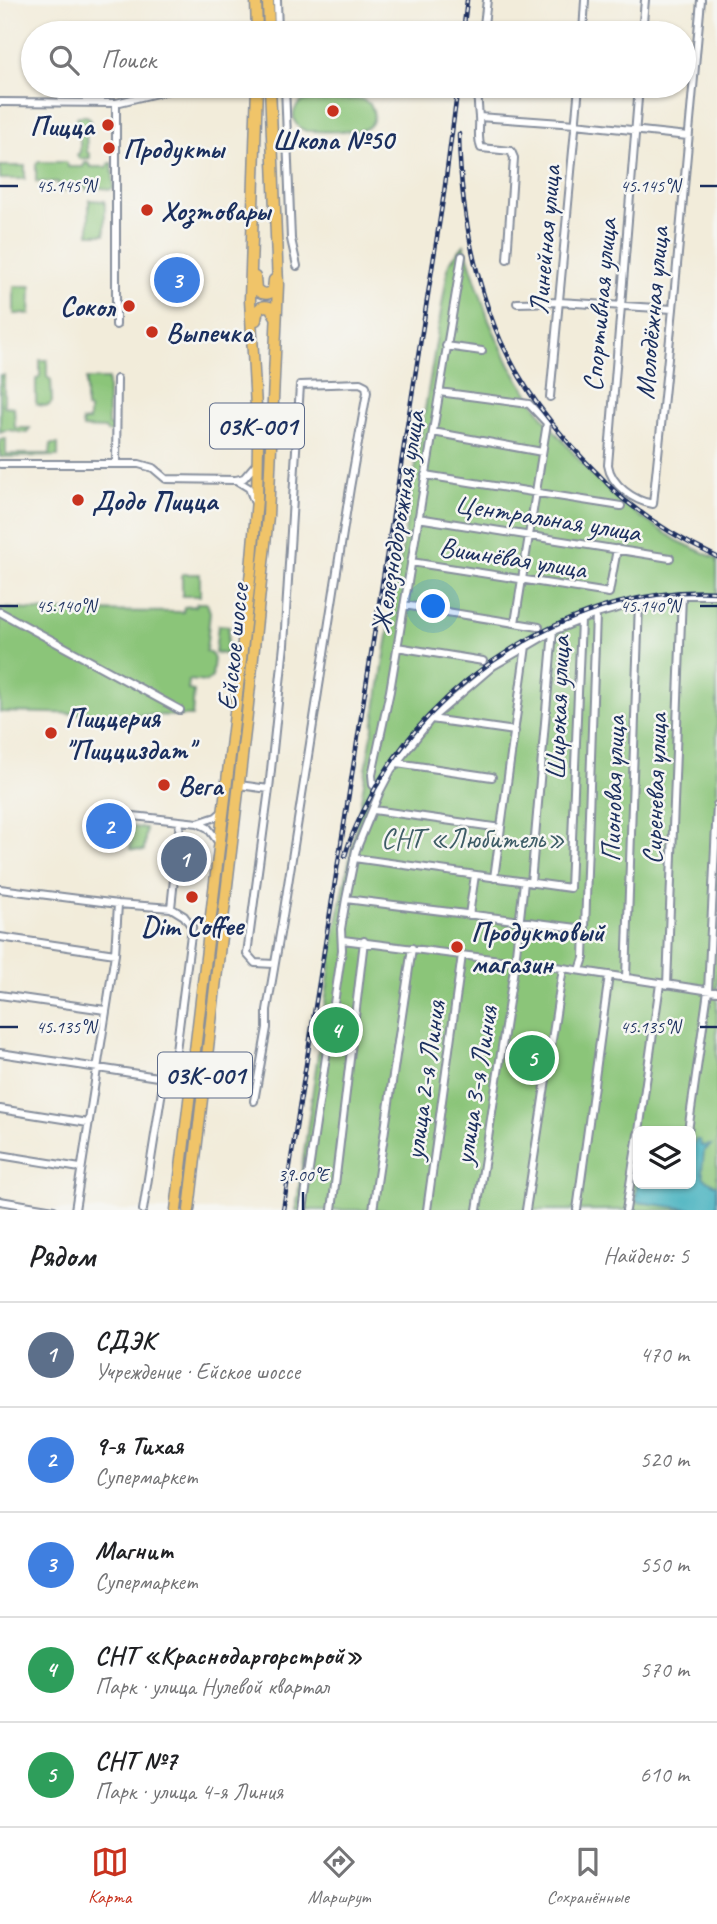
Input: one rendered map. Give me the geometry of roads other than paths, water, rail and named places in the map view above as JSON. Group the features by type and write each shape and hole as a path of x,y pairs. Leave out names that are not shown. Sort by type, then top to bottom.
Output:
{"main road":[{"path":"256,0 257,21"},
{"path":"268,0 269,21"},
{"name":"Ейское шоссе","path":"176,1210 257,508 258,461 250,289 257,98"},
{"name":"Ейское шоссе","path":"189,1210 268,516 278,285 270,98"},
{"name":"03К-001","path":"253,235 256,286 261,293 268,294 274,286 276,233"},
{"name":"03К-001","path":"253,345 259,308 270,307 277,318"}],"street":[{"path":"277,0 278,21"},
{"path":"484,21 487,0"},
{"path":"584,21 585,0"},
{"path":"643,21 645,0"},
{"name":"Молодёжная улица","path":"696,56 701,0"},
{"path":"0,102 116,103 137,98"},
{"path":"285,98 291,239 297,266"},
{"path":"477,98 478,140 481,148 511,151 514,158 507,258"},
{"name":"Линейная улица","path":"550,397 578,98"},
{"name":"Спортивная улица","path":"638,98 609,471 622,488 642,502 653,504"},
{"name":"Молодёжная улица","path":"653,504 692,98"},
{"path":"116,103 116,325"},
{"path":"479,117 688,136"},
{"name":"Железнодорожная улица","path":"380,791 373,785 372,775 390,691 462,256"},
{"path":"517,303 559,302 673,309"},
{"path":"446,345 482,351"},
{"path":"116,464 117,379"},
{"path":"254,1101 367,392 366,386 360,383 300,385 284,645 269,789 247,954 255,963 274,964"},
{"path":"439,391 529,404 547,423 515,623"},
{"path":"433,432 542,452"},
{"path":"0,464 148,466 166,479 236,480 245,477 258,461"},
{"path":"425,475 621,506"},
{"path":"236,480 249,488 257,508"},
{"name":"Центральная улица","path":"418,518 670,558"},
{"name":"Вишнёвая улица","path":"411,562 608,593 617,549"},
{"path":"582,620 639,602 682,595 717,595"},
{"name":"Сиреневая улица","path":"639,1126 664,984 682,595"},
{"name":"Пионовая улица","path":"626,978 639,602"},
{"path":"404,605 539,627"},
{"path":"0,612 180,710"},
{"path":"580,970 584,958 596,614"},
{"name":"Широкая улица","path":"303,1210 343,940 341,929 346,900 354,858 380,791 391,770 431,719 493,666 553,631 582,620 570,888 528,883"},
{"name":"улица 3-я Линия","path":"477,1210 528,883 553,631"},
{"path":"494,878 526,646"},
{"path":"397,647 483,662"},
{"path":"431,719 515,731"},
{"path":"397,763 492,777"},
{"path":"239,785 269,789"},
{"path":"689,1126 708,991 717,805"},
{"path":"374,810 501,828"},
{"path":"96,812 198,823 216,817 223,811"},
{"path":"171,908 180,822"},
{"path":"198,823 208,828 220,845"},
{"path":"354,858 528,883"},
{"path":"469,915 475,875"},
{"path":"0,889 171,908 184,916 192,927 175,1059"},
{"path":"346,900 585,929"},
{"path":"75,1210 115,954 118,904"},
{"path":"0,937 115,954"},
{"path":"343,940 580,970 717,992"},
{"path":"331,1210 364,942"},
{"path":"373,1210 412,948"},
{"name":"улица 2-я Линия","path":"427,1210 462,955"},
{"path":"526,1210 563,968"},
{"path":"577,1210 610,975"},
{"path":"0,995 106,1010"},
{"path":"0,1053 164,1078 143,1210"},
{"path":"0,1109 88,1123"},
{"path":"0,1155 80,1168"},
{"name":"Сиреневая улица","path":"626,1210 633,1165"},
{"path":"0,1201 54,1210"}],"water":[{"path":"696,1140 700,1140 701,1146 711,1145 704,1151 702,1170 704,1178 717,1186 717,1209 697,1210 637,1202 637,1189 696,1189"}],"railway":[{"path":"464,21 467,0"},
{"path":"283,1210 444,193 456,98"},
{"path":"459,134 461,179 476,267 498,334 521,379 566,440 620,496 670,532 717,557"},
{"path":"345,856 361,815 395,757 429,716 469,679 513,648 562,623 612,604 665,594 717,592"}],"place":[{"name":"Школа №50","path":"333,111"},
{"name":"Пицца","path":"108,125"},
{"name":"Продукты","path":"109,148"},
{"name":"Хозтовары","path":"147,210"},
{"name":"Магнит","path":"177,280"},
{"name":"Сокол","path":"129,306"},
{"name":"Выпечка","path":"152,332"},
{"name":"Додо Пицца","path":"78,500"},
{"name":"Пиццерия \"Пицциздат\"","path":"51,733"},
{"name":"Вега","path":"164,785"},
{"name":"9-я Тихая","path":"109,826"},
{"name":"СДЭК","path":"184,859"},
{"name":"Dim Coffee","path":"192,897"},
{"name":"Продуктовый магазин","path":"457,947"},
{"name":"СНТ «Краснодаргорстрой»","path":"336,1030"},
{"name":"СНТ №7","path":"532,1058"}],"park label":[{"name":"СНТ «Любитель»","path":"473,838"}]}
